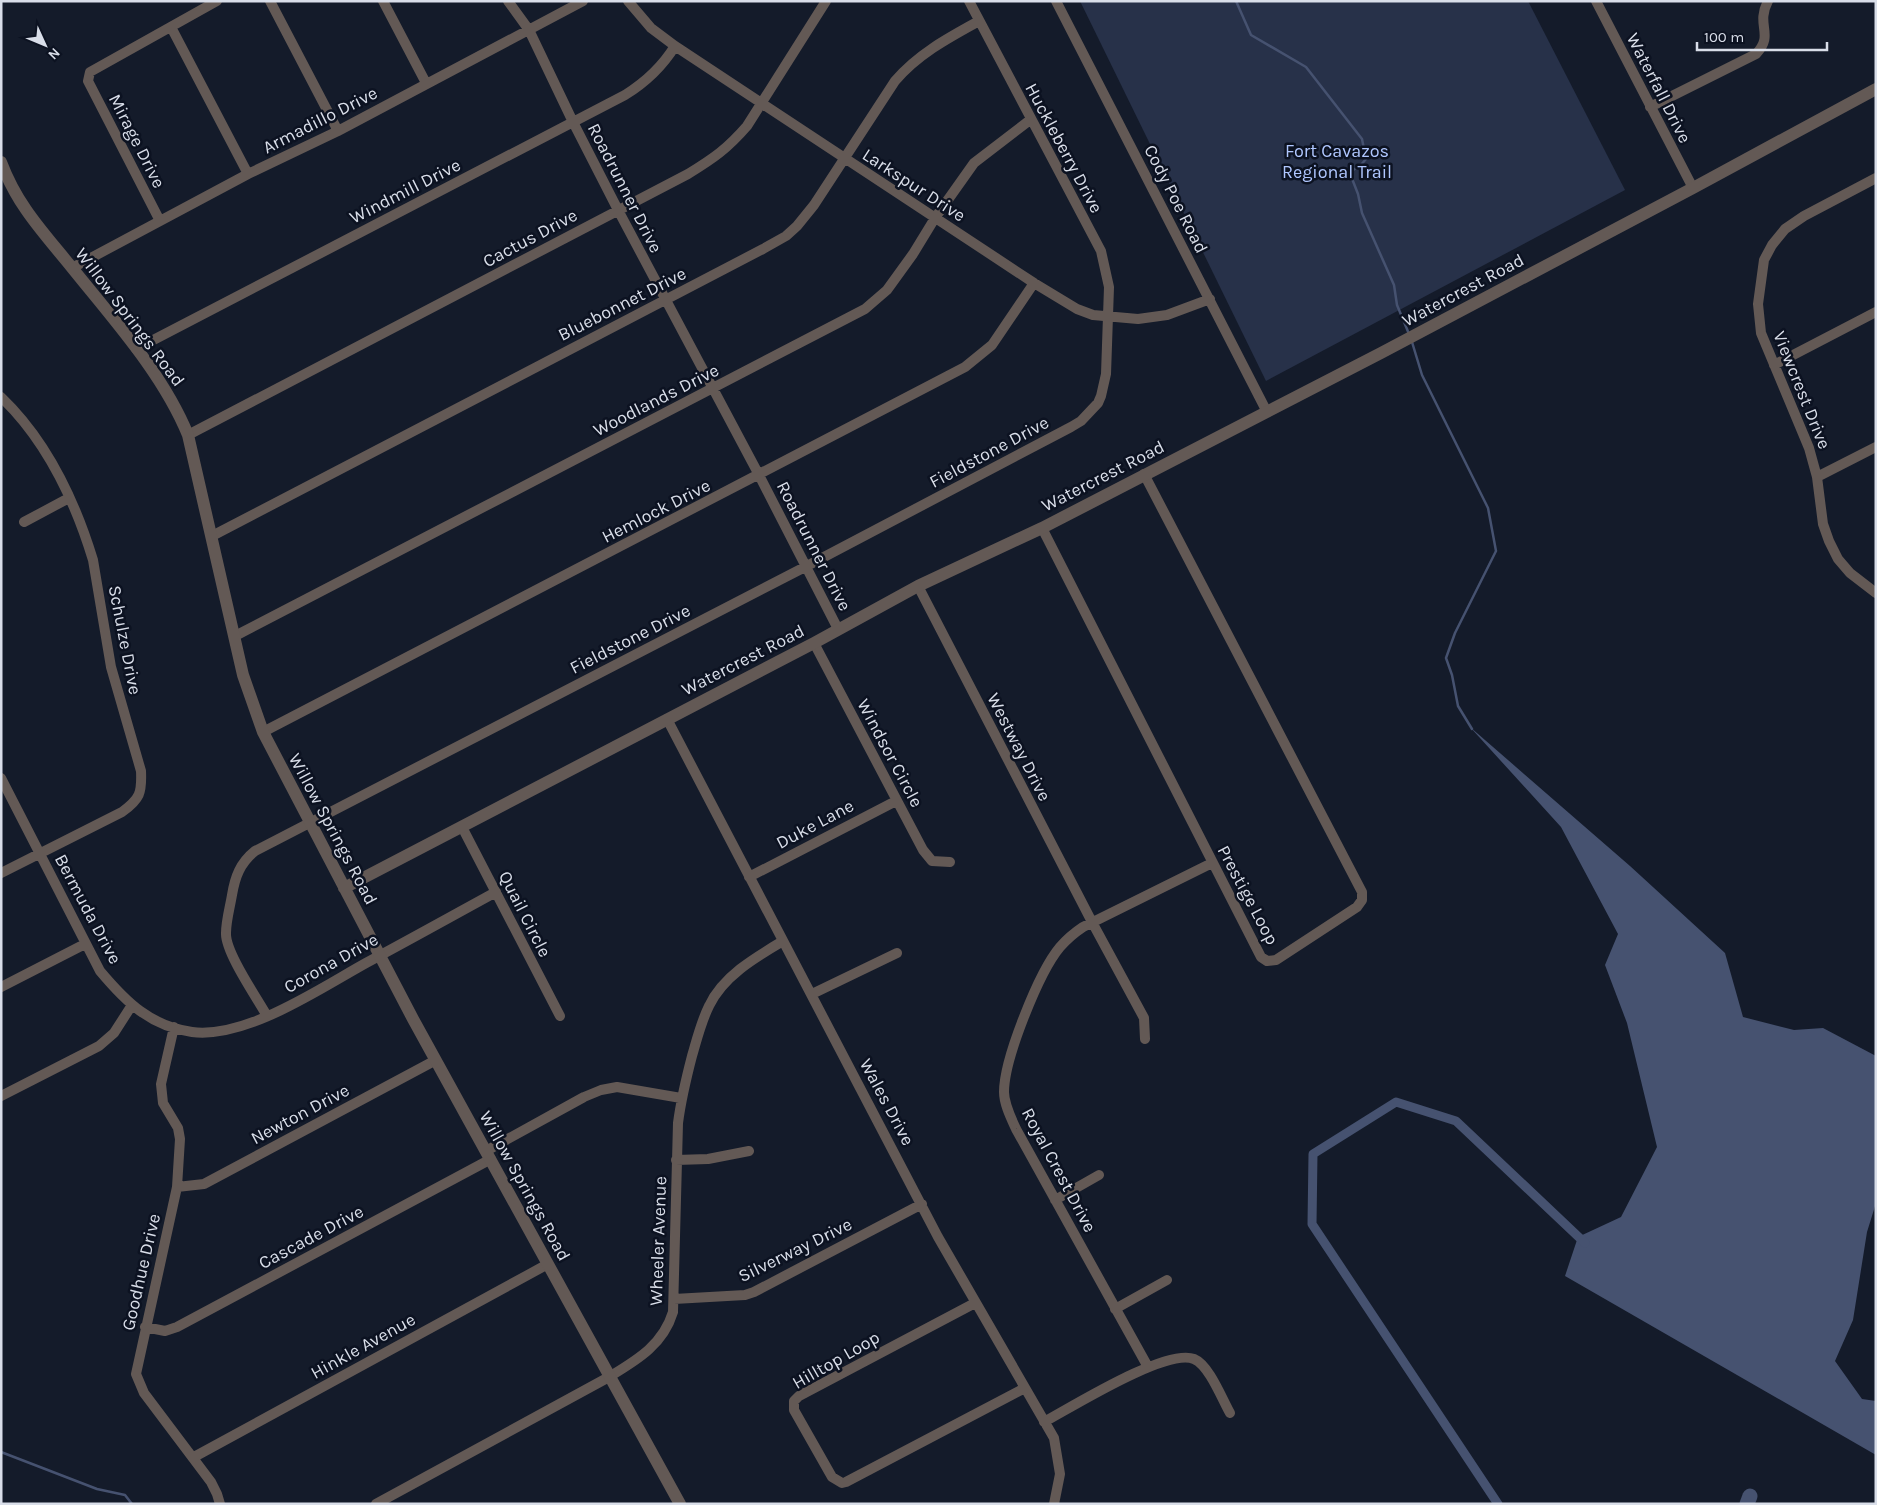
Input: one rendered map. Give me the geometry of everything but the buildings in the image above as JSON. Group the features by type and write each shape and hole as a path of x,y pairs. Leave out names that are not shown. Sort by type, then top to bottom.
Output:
{"street":[{"path":"217,1 171,27 248,174"},
{"path":"270,1 338,130"},
{"path":"383,1 426,83"},
{"name":"Roadrunner Drive","path":"508,1 529,30 618,210 712,390 759,475 805,568 838,629"},
{"name":"Armadillo Drive","path":"72,268 248,174 338,130 583,1"},
{"name":"Larkspur Drive","path":"628,1 651,28 676,46 1034,283 1077,309 1093,315 1138,319 1168,315 1210,299"},
{"name":"Cactus Drive","path":"188,435 688,174 721,153 747,126 826,1"},
{"name":"Huckleberry Drive","path":"969,1 1030,120 1101,251 1109,288 1108,317"},
{"name":"Cody Poe Road","path":"1056,1 1267,412"},
{"name":"Waterfall Drive","path":"1596,1 1693,188"},
{"path":"1650,107 1756,54 1764,46 1766,36 1763,12 1768,1"},
{"name":"Bluebonnet Drive","path":"212,536 786,236 814,205 895,81 907,66 945,39 979,21"},
{"name":"Mirage Drive","path":"160,221 88,81 88,76 90,72 171,27"},
{"name":"Windmill Drive","path":"136,349 625,95 647,81 676,46"},
{"name":"Watercrest Road","path":"344,888 814,643 918,586 1042,528 1381,353 1876,90"},
{"name":"Woodlands Drive","path":"235,636 712,390 866,308 887,290 974,163 1030,120"},
{"name":"Willow Springs Road","path":"1,162 12,187 30,218 157,376 177,409 188,435 243,675 263,732 436,1060 609,1378 680,1504"},
{"name":"Viewcrest Drive","path":"1876,178 1804,216 1785,229 1772,245 1764,260 1758,304 1761,333 1804,432 1817,477 1823,524 1828,541 1838,559 1850,572 1876,593"},
{"name":"Hemlock Drive","path":"263,732 965,367 992,345 1034,283"},
{"path":"1774,365 1876,312"},
{"name":"Fieldstone Drive","path":"268,1016 241,971 228,944 226,935 235,881 243,863 255,851 805,568 1081,421 1098,403 1101,396 1106,374 1108,317"},
{"name":"Schulze Drive","path":"1,397 15,410 48,458 83,529 93,560 111,667 141,771 142,787 133,805 122,812 1,872"},
{"path":"1817,477 1876,446"},
{"name":"Prestige Loop","path":"1042,528 1261,957 1267,961 1276,960 1357,907 1362,900 1362,892 1144,474"},
{"path":"24,522 69,498"},
{"name":"Westway Drive","path":"918,586 1092,922 1144,1018 1145,1040"},
{"name":"Windsor Circle","path":"814,643 923,850 932,860 950,862"},
{"name":"Wales Drive","path":"667,719 975,1303 1054,1438 1060,1474 1054,1504"},
{"name":"Bermuda Drive","path":"1,778 100,971 120,995 132,1005 157,1022 174,1027"},
{"name":"Duke Lane","path":"749,877 896,801"},
{"name":"Quail Circle","path":"462,827 560,1016"},
{"name":"Royal Crest Drive","path":"1148,1367 1016,1129 1004,1094 1005,1082 1012,1051 1042,977 1059,948 1072,934 1092,922 1212,863"},
{"name":"Corona Drive","path":"174,1027 191,1032 222,1032 268,1016 496,892"},
{"name":"Wheeler Avenue","path":"376,1504 609,1378 641,1357 658,1342 670,1322 674,1299 676,1160 681,1098 700,1029 710,1004 728,980 762,953 783,941"},
{"path":"1,986 85,944"},
{"path":"812,994 897,953"},
{"path":"1,1096 99,1046 114,1033 132,1005"},
{"name":"Goodhue Drive","path":"174,1027 161,1084 163,1103 178,1128 180,1140 177,1187 136,1374 144,1393 211,1482 220,1504"},
{"name":"Newton Drive","path":"177,1187 204,1184 436,1060"},
{"name":"Cascade Drive","path":"145,1327 166,1331 177,1327 489,1155 584,1097 601,1090 617,1087 681,1098"},
{"path":"676,1160 708,1159 749,1151"},
{"path":"1055,1200 1099,1175"},
{"name":"Silverway Drive","path":"674,1299 745,1295 754,1292 922,1204"},
{"name":"Hinkle Avenue","path":"194,1457 548,1264"},
{"path":"1115,1309 1167,1280"},
{"name":"Hilltop Loop","path":"975,1303 794,1401 794,1410 832,1477 846,1482 1025,1388"},
{"path":"1044,1422 1148,1367 1178,1357 1194,1359 1205,1367 1230,1413"}],"green space":[{"name":"Fort Cavazos Regional Trail","path":"1080,1 1528,1 1625,190 1266,381"}],"shaded area":[{"path":"1470,727 1630,866 1725,953 1743,1017 1794,1030 1823,1028 1876,1056 1876,1203 1867,1232 1853,1320 1835,1361 1862,1399 1876,1401 1876,1455 1565,1276 1578,1237 1621,1217 1657,1147 1627,1023 1605,965 1618,934 1561,827"}],"waterway":[{"path":"1236,1 1251,35 1306,67 1362,139 1366,159 1353,170 1351,176 1358,194 1362,213 1394,285 1397,305 1409,334"},
{"path":"1412,342 1422,375 1488,508 1496,551 1455,633 1446,658 1452,675 1458,706 1472,729"},
{"path":"1498,1504 1312,1224 1313,1154 1396,1102 1456,1121 1585,1243"},
{"path":"1,1452 97,1489 125,1495 132,1504"},
{"path":"1747,1504 1750,1496"}]}
